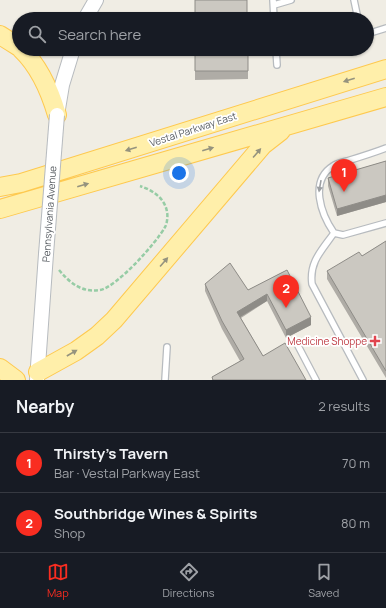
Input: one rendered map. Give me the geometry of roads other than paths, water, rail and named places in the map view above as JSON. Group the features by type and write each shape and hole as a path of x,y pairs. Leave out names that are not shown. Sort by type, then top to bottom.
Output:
{"main road":[{"path":"0,35 12,43"},
{"path":"27,56 36,66 43,79 57,115"},
{"name":"Vestal Parkway East","path":"0,187 20,183 386,69"},
{"path":"0,209 386,97"},
{"path":"38,376 92,340 114,320 264,145 277,133 294,124"},
{"path":"0,368 16,380"}],"street":[{"path":"90,12 96,0"},
{"name":"Pennsylvania Avenue","path":"38,376 57,115 62,85 71,56"}],"lane":[{"path":"274,2 291,0"},
{"path":"354,0 357,12"},
{"path":"374,32 386,28"},
{"path":"276,56 277,65"},
{"path":"386,148 333,165 323,174 318,187 327,224 334,233 343,235 386,223"},
{"path":"334,233 315,260 311,274 312,284 363,380"},
{"path":"296,342 316,380"},
{"path":"165,380 167,347"}],"place":[{"name":"Thirsty's Tavern","path":"344,192"},
{"name":"Southbridge Wines & Spirits","path":"286,308"},
{"name":"Medicine Shoppe","path":"375,341"}]}
